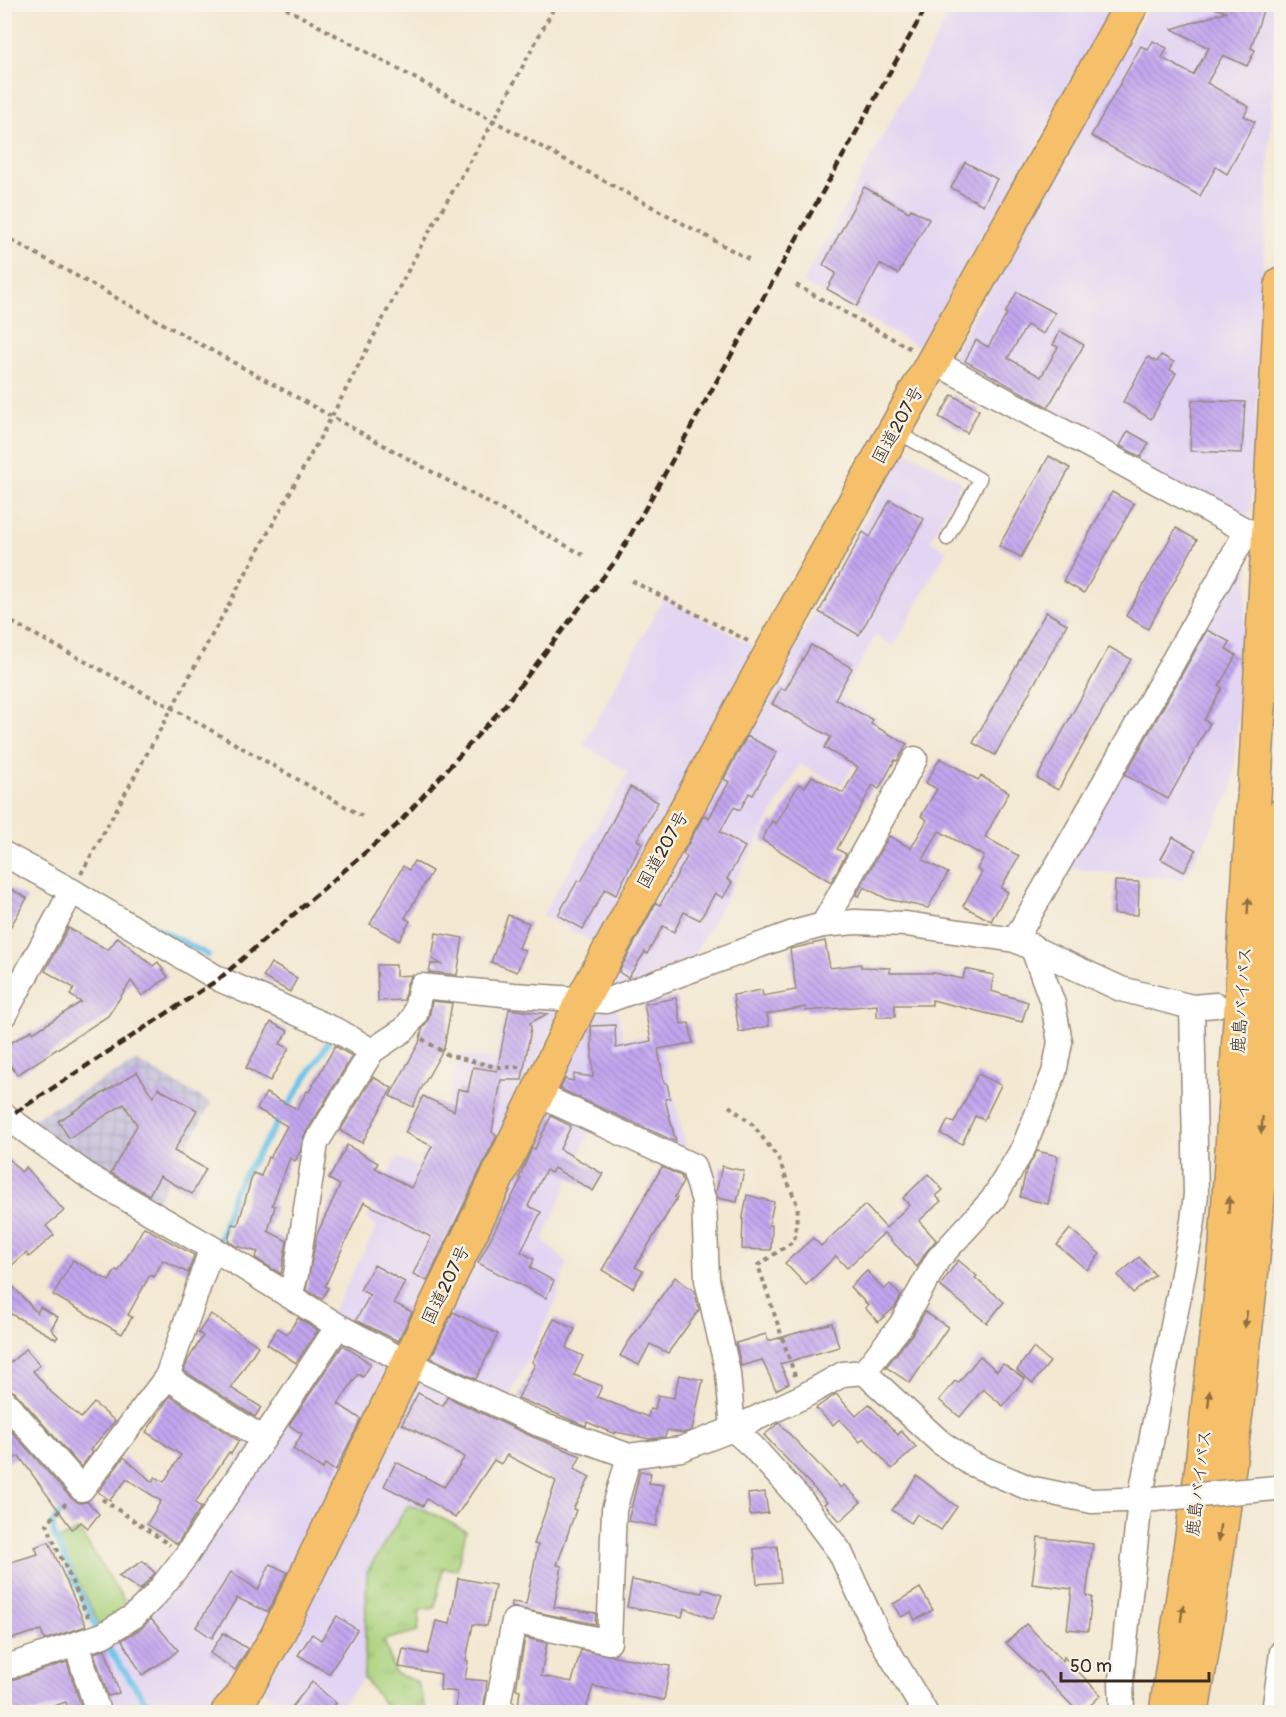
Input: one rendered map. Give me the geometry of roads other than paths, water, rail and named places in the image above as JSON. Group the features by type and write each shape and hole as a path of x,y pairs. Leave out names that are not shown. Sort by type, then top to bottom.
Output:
{"highway":[{"name":"国道207号","path":"228,1713 240,1698 277,1636 583,999 771,653 1131,4"},
{"name":"鹿島バイパス","path":"1166,1713 1201,1474 1226,1245 1256,777 1266,534 1281,283"},
{"name":"鹿島バイパス","path":"1192,1713 1206,1636 1252,1258 1281,815"}],"street":[{"path":"933,361 1266,534 1023,943"},
{"path":"823,925 915,759"},
{"path":"4,854 76,883 219,979 340,1032 372,1051"},
{"path":"4,1015 76,883"},
{"path":"290,1296 296,1275 316,1143 372,1051 405,1029 415,1015 421,986 606,1001 793,933 823,925 855,922 906,924 1023,943 1121,989 1192,1007 1216,1005"},
{"path":"10,1127 91,1179 338,1326 408,1363 538,1424 629,1456 681,1449 733,1429 802,1397 843,1374 864,1372 901,1325 938,1259 993,1198 1023,1149 1054,1073 1060,1042 1053,1004 1023,943"},
{"path":"1122,1713 1121,1680 1147,1500 1195,1203 1192,1007"},
{"path":"544,1081 693,1166 704,1201 707,1280 728,1373 733,1429 753,1447 800,1499 840,1552 878,1634 925,1713"},
{"path":"4,1401 92,1494 171,1380 216,1252"},
{"path":"4,1668 92,1639 134,1616 156,1594 186,1556 338,1326"},
{"path":"864,1372 940,1442 970,1463 1029,1488 1092,1501 1147,1500 1279,1488"},
{"path":"171,1380 263,1439"},
{"path":"499,1712 514,1621 609,1641 614,1510 629,1456"},
{"path":"92,1639 98,1713"},
{"path":"1274,1713 1281,1652"}],"lane":[{"path":"894,431 980,479 947,539"}],"waterway":[{"path":"153,926 208,955"},
{"path":"254,980 272,989"},
{"path":"218,1245 234,1191 328,1043"},
{"path":"66,1509 52,1524 55,1537 97,1630"},
{"path":"104,1642 153,1712"}],"railway":[{"path":"4,1120 219,979 397,825 505,705 617,559 928,4"}]}
